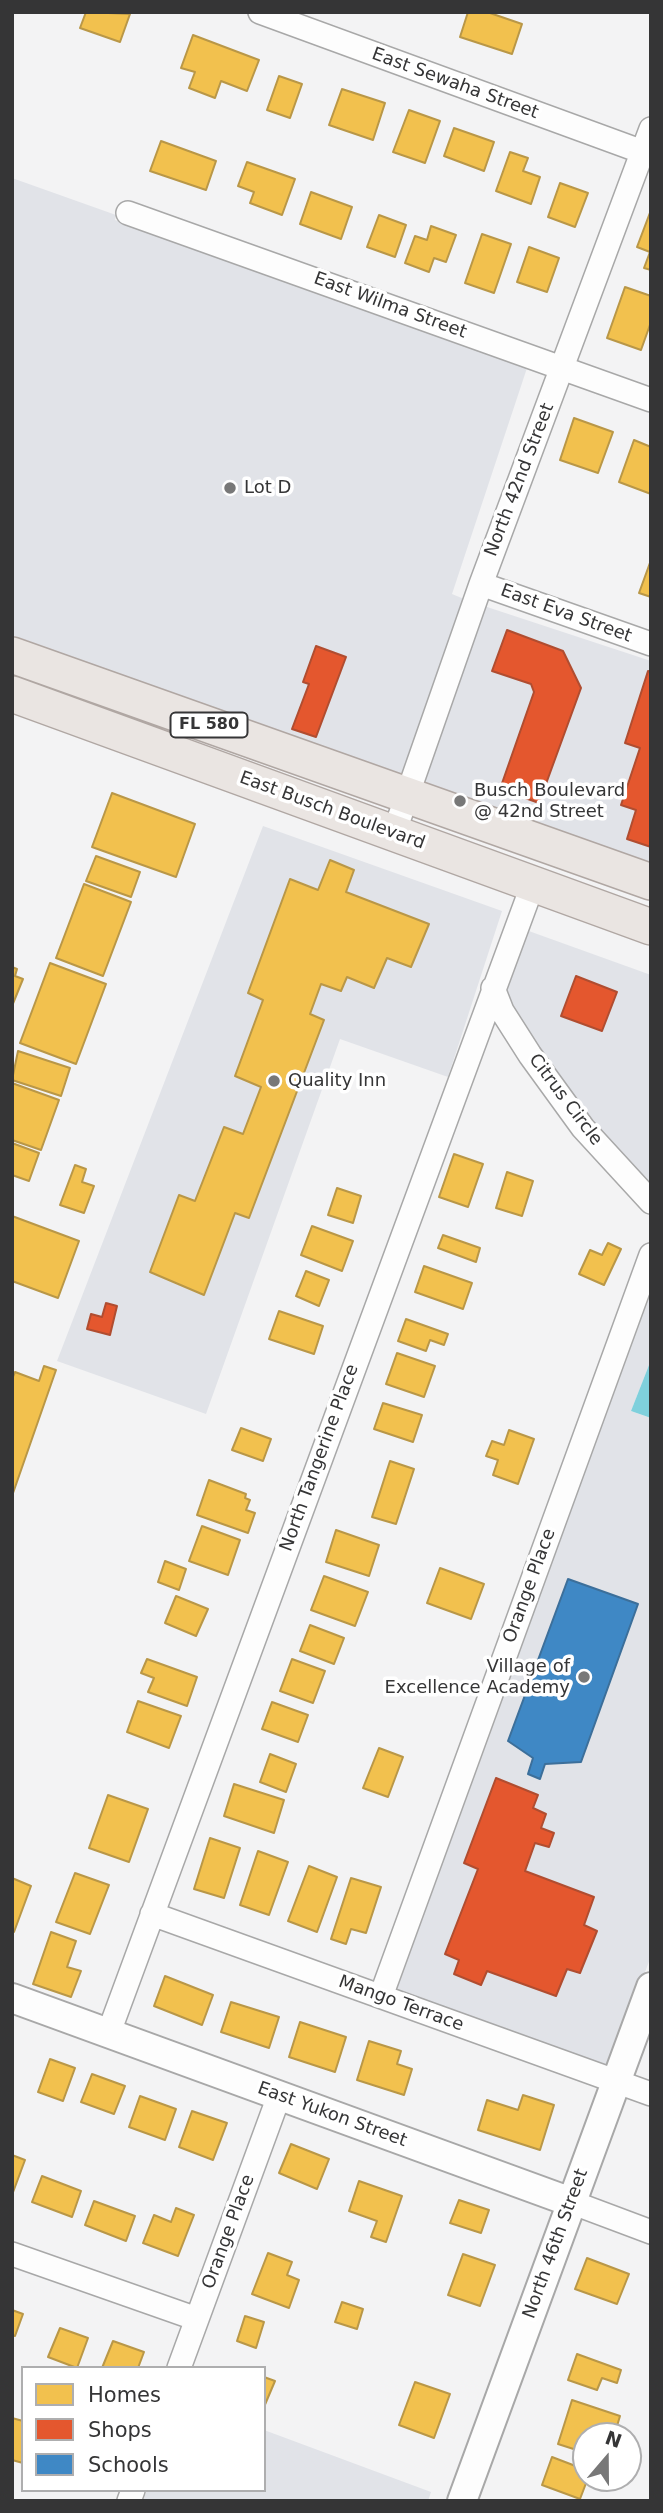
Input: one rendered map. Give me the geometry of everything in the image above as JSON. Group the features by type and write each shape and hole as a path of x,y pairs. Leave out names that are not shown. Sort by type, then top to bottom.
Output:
{"main road":[{"name":"FL 580","path":"12,655 651,882"},
{"name":"East Busch Boulevard","path":"12,694 651,927"}],"street":[{"name":"East Sewaha Street","path":"260,12 646,154"},
{"name":"North 42nd Street","path":"394,833 481,583 646,154 651,129"},
{"name":"East Wilma Street","path":"128,213 651,400"},
{"name":"East Eva Street","path":"481,583 651,644"},
{"name":"North Tangerine Place","path":"109,2032 533,884"},
{"name":"Citrus Circle","path":"494,988 502,1011 575,1117 626,1178 651,1202"},
{"name":"Orange Place","path":"381,1996 651,1255"},
{"name":"Mango Terrace","path":"152,1914 651,2094"},
{"name":"North 46th Street","path":"462,2501 651,1987"},
{"name":"East Yukon Street","path":"12,1998 651,2232"},
{"name":"Orange Place","path":"180,2366 279,2096"},
{"path":"12,2254 197,2319"}],"shaded area":[{"name":"Lot D","path":"12,178 116,215 115,220 527,368 452,594 464,599 401,778 12,635"},
{"path":"484,606 651,661 651,869 420,785"},
{"path":"263,826 502,911 448,1077 340,1039 206,1414 57,1361"},
{"path":"526,930 651,975 651,1186 591,1120 538,1048 512,1005 505,987"},
{"path":"651,1286 651,1360 631,1411 651,1418 651,1956 610,2067 394,1988"},
{"path":"266,2431 431,2492 428,2501 143,2501 146,2492 266,2492"}],"water":[{"path":"651,1360 651,1418 631,1411"}],"building: Homes":[{"path":"86,12 130,14 120,42 80,28"},
{"path":"468,12 487,12 522,24 512,54 460,37"},
{"path":"193,35 259,60 247,91 221,81 215,98 189,88 195,72 181,68"},
{"path":"279,76 302,84 290,118 267,110"},
{"path":"342,89 385,103 373,140 329,125"},
{"path":"409,110 440,121 425,163 393,152"},
{"path":"454,128 494,142 484,171 444,156"},
{"path":"161,141 216,161 206,190 150,171"},
{"path":"510,152 528,158 523,171 540,177 531,204 496,191"},
{"path":"247,162 295,179 282,215 250,203 254,192 238,186"},
{"path":"560,183 588,193 575,227 548,217"},
{"path":"311,192 352,207 341,239 300,224"},
{"path":"651,210 651,270 644,268 650,252 637,247"},
{"path":"379,215 406,225 395,257 367,247"},
{"path":"431,226 456,235 446,262 434,258 429,272 405,263 415,236 427,240"},
{"path":"482,234 511,244 494,293 465,283"},
{"path":"529,247 559,258 547,292 517,282"},
{"path":"625,287 651,296 651,322 641,350 607,338"},
{"path":"574,418 613,432 598,473 560,460"},
{"path":"634,440 651,447 651,494 619,482"},
{"path":"651,560 651,597 639,593"},
{"path":"112,793 195,824 176,877 92,847"},
{"path":"96,856 140,872 131,897 86,881"},
{"name":"Quality Inn","path":"330,860 354,870 346,892 429,924 411,967 387,958 374,988 347,977 341,991 321,984 310,1014 324,1020 249,1218 235,1213 204,1295 150,1272 179,1195 195,1201 224,1127 243,1134 261,1087 235,1076 263,1000 248,993 290,879 318,890"},
{"path":"84,884 131,902 103,976 56,958"},
{"path":"50,963 106,984 76,1064 20,1043"},
{"path":"12,967 17,969 15,976 23,979 12,1006"},
{"path":"18,1051 70,1068 61,1096 12,1080"},
{"path":"12,1083 59,1100 41,1150 12,1140"},
{"path":"12,1143 39,1153 29,1181 12,1175"},
{"path":"454,1154 483,1164 468,1207 439,1197"},
{"path":"75,1165 86,1169 82,1182 94,1186 84,1213 60,1205"},
{"path":"507,1172 533,1181 522,1216 496,1208"},
{"path":"337,1188 361,1196 353,1223 328,1215"},
{"path":"12,1216 79,1241 58,1298 12,1281"},
{"path":"312,1226 353,1241 342,1271 301,1255"},
{"path":"443,1235 480,1248 476,1262 438,1248"},
{"path":"608,1243 621,1249 604,1285 579,1274 590,1250 602,1255"},
{"path":"424,1266 472,1283 463,1309 415,1292"},
{"path":"306,1271 329,1280 319,1306 296,1296"},
{"path":"279,1311 323,1326 314,1354 269,1339"},
{"path":"406,1319 448,1334 444,1345 430,1340 426,1351 398,1341"},
{"path":"397,1353 435,1366 424,1397 386,1384"},
{"path":"44,1366 56,1370 12,1496 12,1379 15,1372 39,1381"},
{"path":"383,1403 422,1415 413,1442 374,1429"},
{"path":"241,1428 271,1439 263,1461 232,1450"},
{"path":"509,1430 534,1439 518,1484 493,1475 498,1460 486,1456 492,1441 504,1445"},
{"path":"390,1461 414,1469 396,1524 372,1517"},
{"path":"209,1480 246,1494 245,1498 250,1500 246,1510 255,1513 248,1533 197,1515"},
{"path":"202,1526 240,1540 228,1575 189,1561"},
{"path":"336,1530 379,1545 369,1576 326,1562"},
{"path":"165,1561 186,1569 179,1590 158,1582"},
{"path":"440,1568 484,1584 471,1619 427,1603"},
{"path":"324,1576 368,1592 355,1626 311,1610"},
{"path":"176,1596 208,1609 196,1636 165,1623"},
{"path":"310,1625 344,1638 334,1664 300,1651"},
{"path":"147,1659 197,1677 187,1706 148,1692 154,1678 141,1673"},
{"path":"292,1659 325,1671 313,1703 280,1691"},
{"path":"138,1701 181,1716 169,1748 127,1732"},
{"path":"272,1702 308,1715 298,1742 262,1729"},
{"path":"379,1748 403,1757 388,1797 363,1788"},
{"path":"270,1754 296,1764 286,1792 260,1782"},
{"path":"234,1784 284,1800 274,1833 224,1816"},
{"path":"108,1795 148,1809 129,1862 89,1848"},
{"path":"210,1838 240,1848 224,1898 194,1889"},
{"path":"258,1851 288,1862 269,1915 240,1905"},
{"path":"309,1866 337,1877 317,1932 288,1921"},
{"path":"75,1873 109,1885 90,1934 56,1922"},
{"path":"12,1878 31,1886 14,1932 12,1932"},
{"path":"351,1878 381,1887 366,1933 351,1929 346,1944 331,1939"},
{"path":"51,1932 76,1941 67,1967 81,1971 71,1997 33,1984"},
{"path":"165,1976 213,1995 202,2025 154,2006"},
{"path":"231,2002 279,2017 269,2048 221,2032"},
{"path":"300,2022 346,2037 335,2072 289,2057"},
{"path":"369,2041 401,2051 397,2064 412,2069 404,2095 357,2080"},
{"path":"50,2059 75,2068 63,2101 38,2092"},
{"path":"92,2074 125,2086 114,2114 81,2102"},
{"path":"523,2095 554,2105 540,2150 478,2130 487,2100 518,2110"},
{"path":"140,2096 176,2109 165,2140 129,2127"},
{"path":"192,2111 227,2123 213,2160 179,2147"},
{"path":"291,2144 329,2159 317,2189 279,2173"},
{"path":"12,2155 25,2160 12,2195"},
{"path":"42,2176 81,2191 72,2217 32,2202"},
{"path":"359,2181 402,2196 386,2242 371,2237 377,2221 349,2211"},
{"path":"459,2200 489,2210 481,2233 450,2223"},
{"path":"94,2201 135,2216 126,2241 85,2225"},
{"path":"176,2208 194,2215 178,2256 143,2243 154,2215 171,2222"},
{"path":"268,2253 292,2262 287,2275 299,2280 289,2308 252,2294"},
{"path":"463,2254 495,2265 480,2306 448,2295"},
{"path":"587,2258 629,2274 617,2304 575,2289"},
{"path":"342,2302 363,2309 357,2329 335,2322"},
{"path":"12,2310 23,2314 15,2336 12,2335"},
{"path":"245,2316 264,2322 256,2348 237,2341"},
{"path":"60,2328 88,2338 78,2366 48,2357"},
{"path":"113,2341 144,2352 139,2366 103,2366"},
{"path":"577,2354 621,2370 617,2383 602,2378 597,2390 568,2380"},
{"path":"266,2378 275,2381 266,2402"},
{"path":"415,2382 450,2394 434,2438 399,2425"},
{"path":"572,2400 620,2416 618,2422 572,2422 572,2448 558,2444"},
{"path":"12,2418 21,2420 21,2462 12,2460"},
{"path":"552,2457 572,2465 572,2492 583,2492 580,2499 542,2485"}],"building: Shops":[{"path":"507,630 563,651 581,688 539,803 500,789 534,692 531,684 492,671"},
{"path":"316,646 346,657 316,737 292,729 309,684 303,682"},
{"path":"648,671 651,672 651,847 627,839 636,810 621,805 640,748 625,743"},
{"path":"576,976 617,992 602,1031 561,1016"},
{"path":"106,1303 117,1306 110,1335 87,1329 91,1314 102,1317"},
{"path":"496,1778 538,1795 533,1808 546,1814 541,1828 554,1833 549,1847 535,1843 525,1871 594,1897 584,1925 597,1931 580,1973 567,1969 556,1996 487,1971 481,1985 454,1974 459,1960 445,1954 478,1869 464,1863"}],"building: Schools":[{"path":"568,1579 638,1604 581,1762 545,1764 540,1779 528,1774 533,1758 508,1741"}],"place":[{"name":"Lot D","path":"230,488"},
{"name":"Busch Boulevard @ 42nd Street","path":"460,801"},
{"name":"Quality Inn","path":"274,1081"},
{"name":"Village of Excellence Academy","path":"584,1677"}]}
